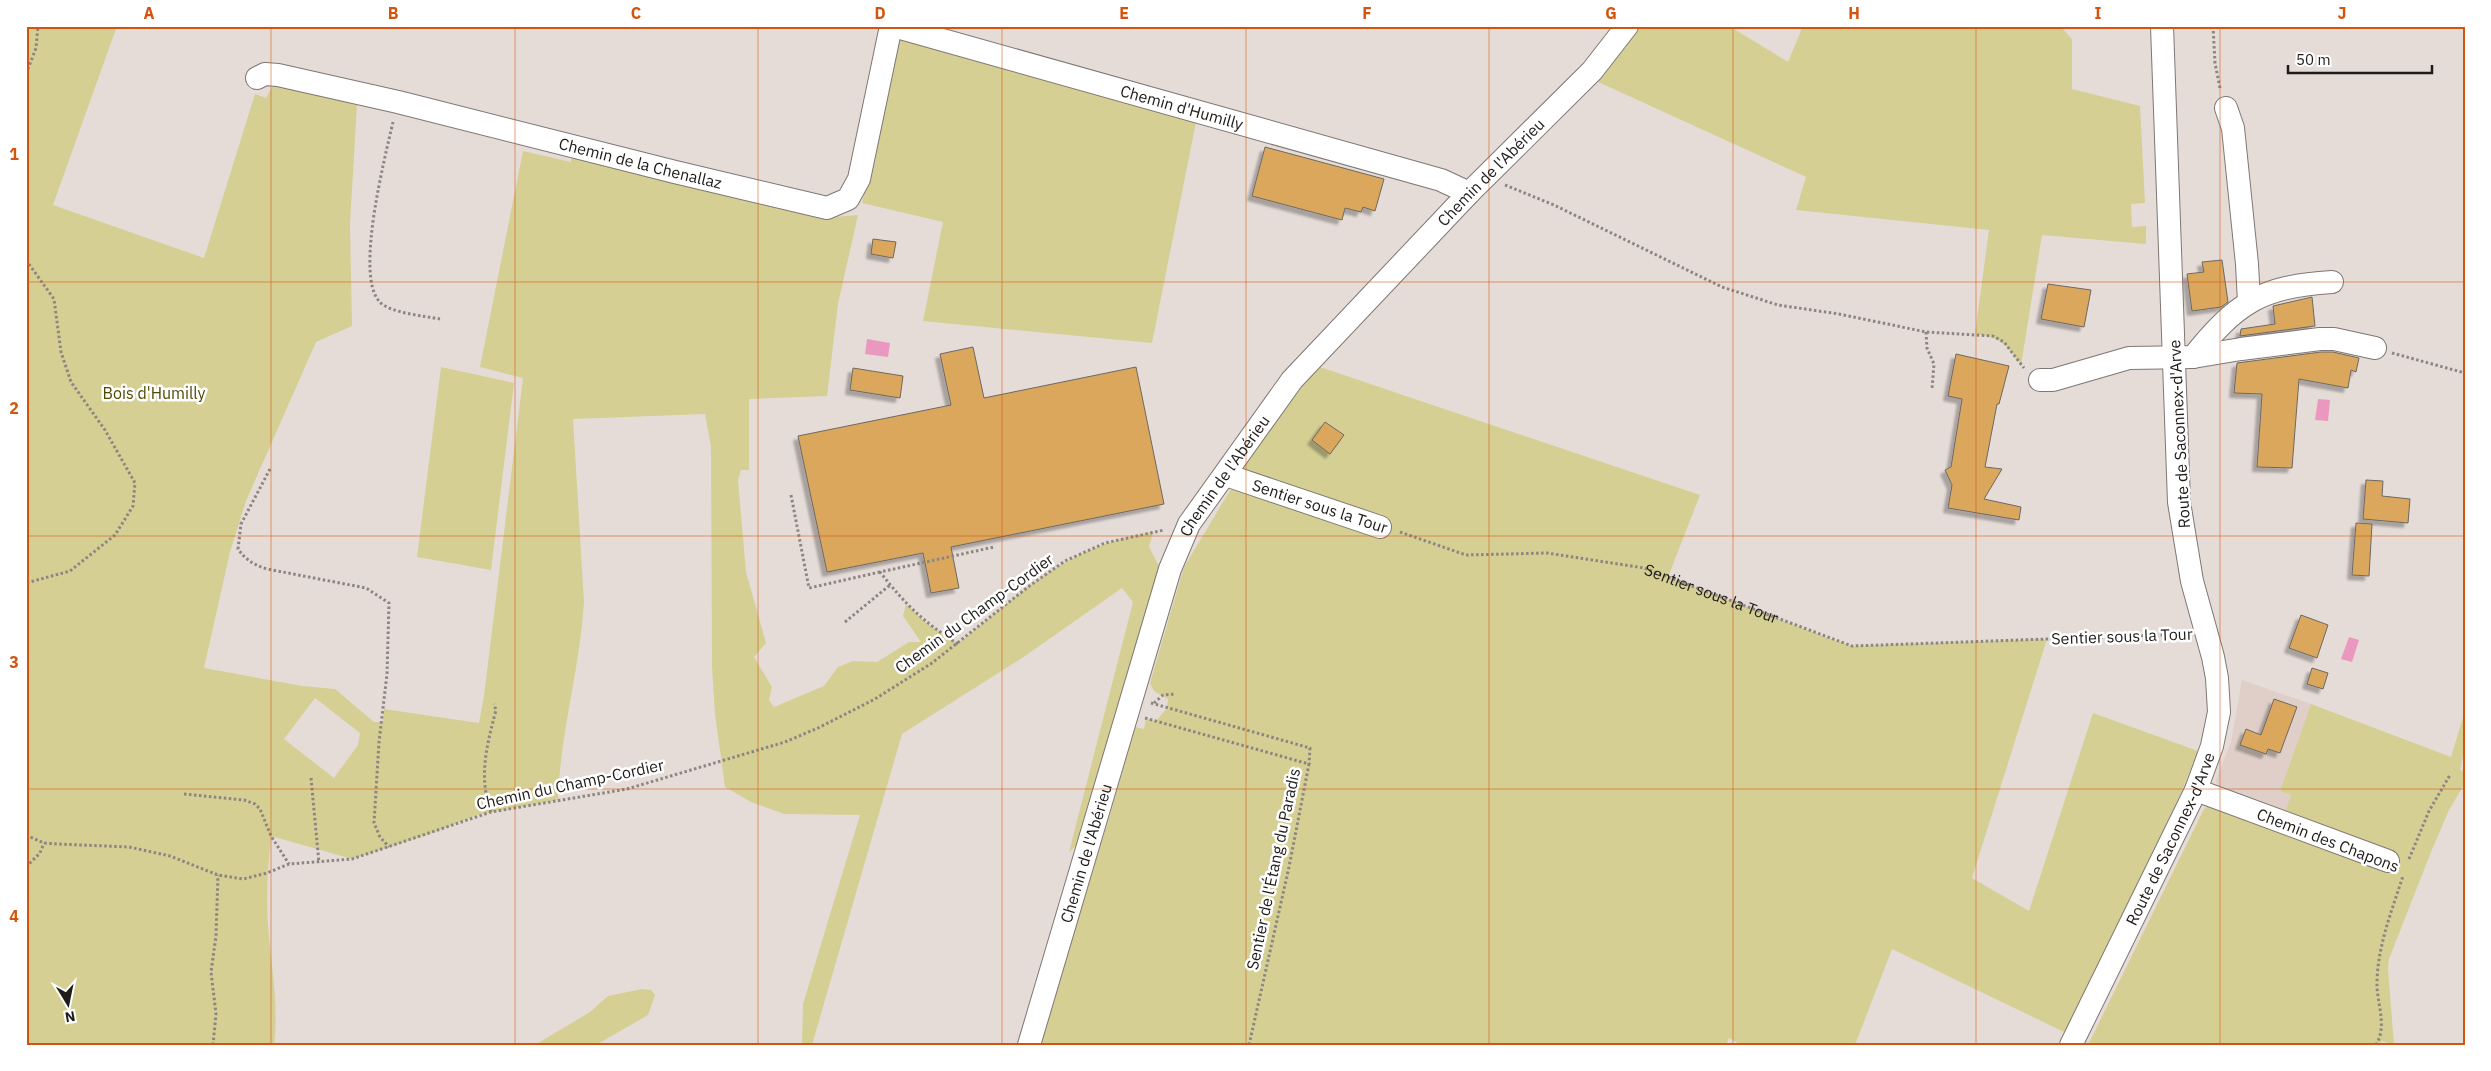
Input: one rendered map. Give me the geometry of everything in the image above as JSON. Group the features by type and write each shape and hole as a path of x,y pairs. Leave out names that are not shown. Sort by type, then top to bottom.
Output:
{"street":[{"name":"Chemin de la Chenallaz","path":"257,78 266,74 278,75 398,102 827,208 848,199 859,179 892,26"},
{"name":"Chemin d'Humilly","path":"892,26 1441,180 1469,193"},
{"name":"Chemin de l'Abérieu","path":"1029,1045 1170,569 1189,524 1226,475 1292,380 1469,193 1592,71 1627,26"},
{"name":"Route de Saconnex-d'Arve","path":"2071,1045 2196,790 2212,746 2219,712 2217,678 2192,581 2181,523 2178,482 2184,357 2162,26"},
{"path":"2226,108 2233,128 2249,302"},
{"path":"2184,357 2249,302 2264,294 2303,284 2332,282"},
{"path":"2040,380 2053,380 2129,358 2184,357 2320,339 2375,348"},
{"name":"Sentier sous la Tour","path":"1226,475 1380,527"},
{"name":"Chemin des Chapons","path":"2196,790 2397,865"}],"path":[{"path":"26,74 36,48 38,26"},
{"path":"2212,26 2215,62 2226,108"},
{"path":"398,102 372,230 370,281 379,302 388,308 440,319"},
{"path":"1498,182 1554,205 1744,296 1926,332 1993,336 2004,342 2031,376 2040,380"},
{"path":"26,260 54,299 61,352 71,382 105,430 134,483 133,506 114,535 70,571 26,583"},
{"path":"1926,332 1926,348 1934,364 1932,389"},
{"path":"2375,348 2465,373"},
{"path":"270,469 241,524 238,549 244,557 252,564 267,569 366,588 389,603 387,674 379,742 374,823 380,837 389,847"},
{"path":"791,495 809,588 994,547"},
{"name":"Chemin du Champ-Cordier","path":"26,835 44,843 129,847 170,856 218,875 243,879 267,873 289,864 352,859 491,812 628,789 785,742 875,699 958,644 1028,587 1065,561 1123,537 1189,524"},
{"name":"Sentier sous la Tour","path":"1380,527 1408,534 1466,554 1547,553 1644,568 1852,646 2206,634"},
{"path":"880,572 926,623 958,644"},
{"path":"845,622 890,585"},
{"path":"1175,694 1163,695 1154,703 1310,748 1309,764"},
{"path":"491,812 483,782 484,763 496,710 494,704"},
{"name":"Sentier de l'Étang du Paradis","path":"1128,713 1309,764 1289,867 1249,1045"},
{"path":"2397,865 2416,839 2450,774"},
{"path":"312,778 319,863"},
{"path":"184,794 244,800 255,804 260,809 271,836 289,864"},
{"path":"26,867 40,853 44,843"},
{"name":"Chemin des Chapons","path":"2376,1045 2382,1030 2376,987 2377,969 2397,865"},
{"path":"213,1045 216,1014 212,972 216,936 218,875"}],"shaded area":[{"path":"867,339 890,343 888,357 865,354"},
{"path":"2318,399 2330,400 2328,421 2315,420"},
{"path":"2349,637 2359,640 2352,662 2341,659"},
{"path":"2242,680 2311,704 2280,791 2291,795 2285,812 2217,787 2216,780 2231,742"}],"green space":[{"name":"Bois d'Humilly","path":"26,26 117,26 53,205 204,258 255,94 266,98 276,80 357,104 350,224 352,326 316,342 246,501 230,552 204,668 302,686 335,689 374,722 383,722 384,709 479,723 484,696 523,378 480,367 523,151 571,162 572,155 822,218 858,215 838,304 827,396 749,399 749,470 741,470 738,480 746,572 766,643 754,657 772,687 769,700 774,707 824,686 838,667 853,661 877,662 909,642 921,642 903,616 906,604 926,623 958,644 1048,573 1095,548 1153,532 1149,547 1160,568 1084,839 1069,852 1133,602 1122,588 1025,656 902,734 812,1045 802,1045 803,1004 860,815 784,814 751,802 725,787 715,714 712,666 711,447 705,414 573,419 584,602 579,652 562,750 558,800 477,815 430,834 352,859 271,836 267,903 276,1015 274,1045 26,1045","holes":["315,698 360,733 358,745 334,778 284,739"]},
{"path":"1640,26 1729,26 1788,62 1803,26 2060,26 2072,39 2072,89 2140,106 2145,203 2131,204 2132,227 2146,226 2146,244 2042,235 2021,365 2002,343 1975,334 1989,230 1796,210 1806,177 1596,81 1626,47"},
{"path":"904,38 1197,117 1152,343 923,321 943,222 862,203 896,41"},
{"path":"1317,366 1700,495 1668,577 1834,640 1852,646 2047,639 1972,878 2029,911 2093,713 2198,751 2182,791 2066,1033 1892,949 1855,1045 1742,1045 1729,1038 1726,1045 1039,1045 1135,727 1144,729 1146,718 1156,721 1167,708 1168,699 1154,691 1150,683 1184,567 1246,464"},
{"path":"441,367 514,383 491,570 417,557"},
{"path":"2311,704 2451,757 2465,711 2465,746 2460,770 2465,771 2465,783 2449,810 2389,959 2388,969 2394,1045 2382,1041 2379,1045 2088,1045 2204,809 2208,806 2285,812 2291,795 2280,791"},
{"path":"642,989 651,990 655,995 648,1015 596,1045 535,1045 590,1012 608,996"}],"building":[{"path":"1265,147 1384,179 1375,211 1363,207 1361,212 1345,208 1342,220 1252,196"},
{"path":"873,239 896,242 893,258 871,254"},
{"path":"2222,260 2228,302 2221,307 2192,311 2187,274 2204,272 2202,262"},
{"path":"2048,284 2091,290 2084,327 2041,319"},
{"path":"2312,297 2315,326 2240,336 2241,329 2275,324 2273,306"},
{"path":"973,347 984,398 1136,367 1164,504 951,547 959,588 931,593 923,553 827,572 798,436 951,405 940,354"},
{"path":"2333,352 2359,358 2356,372 2351,370 2348,388 2299,379 2292,468 2257,467 2262,394 2234,393 2237,363"},
{"path":"1956,354 2009,366 1999,404 1997,404 1985,467 2002,469 1984,499 2021,507 2019,520 1948,508 1952,485 1945,470 1951,467 1962,399 1948,396"},
{"path":"853,368 903,376 900,398 850,390"},
{"path":"1325,422 1344,435 1330,454 1312,440"},
{"path":"2366,480 2383,481 2382,496 2410,499 2408,523 2363,519"},
{"path":"2356,523 2372,524 2369,576 2352,575"},
{"path":"2301,615 2328,625 2317,658 2289,648"},
{"path":"2312,668 2328,673 2323,689 2307,684"},
{"path":"2274,699 2297,707 2280,753 2268,749 2266,754 2240,745 2246,729 2261,735"}]}
